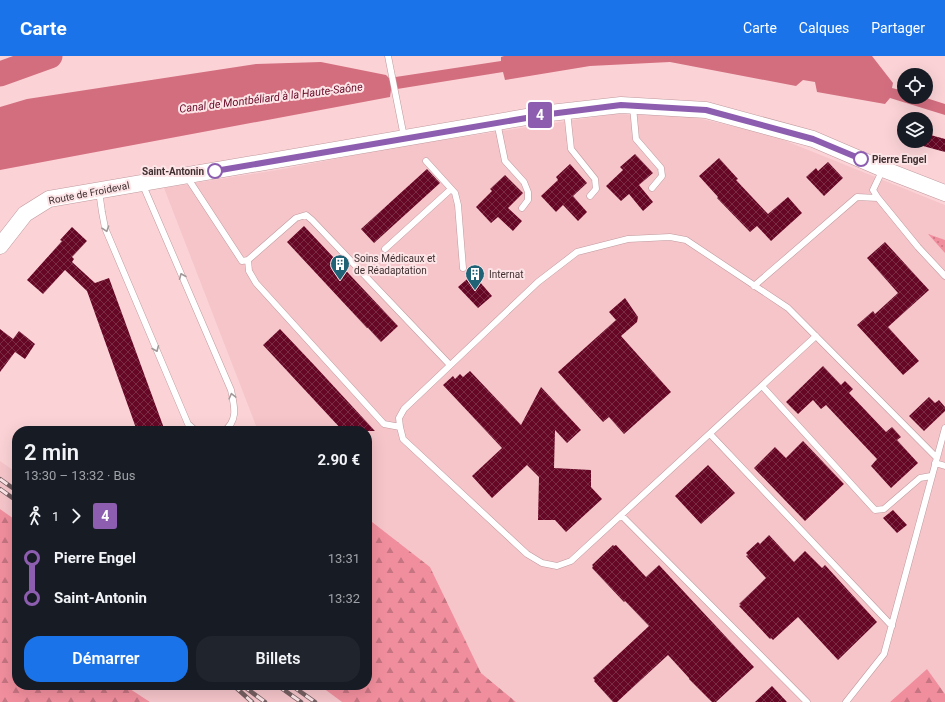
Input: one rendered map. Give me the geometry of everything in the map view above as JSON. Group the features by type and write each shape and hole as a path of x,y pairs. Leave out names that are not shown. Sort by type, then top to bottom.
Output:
{"street":[{"name":"Route de Froideval","path":"0,246 25,214 49,199 497,122 621,105 706,110 813,139 945,194"}],"lane":[{"path":"388,56 404,138"},
{"path":"633,106 636,139 661,168 662,176 652,188"},
{"path":"567,112 571,149 595,179 596,189 590,196"},
{"path":"497,122 505,162 524,182 528,192 528,200 522,208"},
{"path":"426,161 455,193 458,205 463,268"},
{"path":"883,169 873,190 918,247 945,276"},
{"path":"186,176 242,261 248,260 296,218 306,216 312,220 450,365"},
{"path":"142,183 231,390 234,405 234,418 230,426"},
{"path":"385,249 451,189"},
{"path":"99,191 106,228 188,424 190,426"},
{"path":"754,286 857,197 878,198"},
{"path":"816,336 571,561 557,566 542,564 527,554 403,439 400,427 399,418 404,409 538,282 578,252 628,239 670,237 686,240 788,308 816,336 936,460 945,466"},
{"path":"248,260 249,271 256,283 384,424 400,427"},
{"path":"762,386 875,510 884,509 920,478 931,476"},
{"path":"846,702 884,654 945,428"},
{"path":"710,434 892,626"},
{"path":"621,515 807,702"}],"shaded area":[{"path":"614,114 689,116 771,135 945,205 945,694 927,669 890,702 516,702 481,673 430,567 372,522 372,426 256,426 164,188 283,169 403,146"},
{"path":"0,461 12,469 12,517 0,509"},
{"path":"132,690 326,690 342,702 150,702"}],"green space":[{"path":"928,234 945,240 945,253"},
{"path":"0,509 12,517 12,690 132,690 150,702 0,702"},
{"path":"372,522 430,567 481,673 516,702 342,702 326,690 372,690"},
{"path":"927,669 945,694 945,702 890,702"}],"water":[{"name":"Canal de Montbéliard à la Haute-Saône","path":"872,56 893,83 892,88 897,89 897,100 890,98 885,104 817,92 815,82 803,80 796,86 670,62 590,66 505,80 503,72 391,90 390,97 0,170 0,107 27,99 256,64 321,62 386,75 389,78 501,61 501,57"},
{"path":"933,100 945,104 945,115 909,104 933,104"}],"building":[{"path":"933,136 945,139 945,152 930,148 933,148"},
{"path":"635,154 653,173 639,185 653,202 643,211 629,194 621,201 606,186 623,170 620,167"},
{"path":"719,158 738,179 736,180 768,214 788,197 802,213 771,241 757,226 750,232 717,198 718,197 699,176"},
{"path":"828,162 843,178 824,196 806,177 816,168 818,171"},
{"path":"570,164 587,183 573,196 587,212 578,221 563,205 556,212 541,196 558,180 556,177"},
{"path":"427,169 440,183 374,243 361,229"},
{"path":"505,175 523,193 508,208 522,221 513,231 498,217 491,223 476,207 492,191 490,189"},
{"name":"Soins Médicaux et de Réadaptation","path":"304,226 398,326 381,342 287,242"},
{"path":"72,227 87,241 72,257 74,259 72,262 95,283 109,278 163,426 135,426 87,291 65,270 43,294 27,280 62,241 60,240"},
{"path":"885,242 929,290 888,327 919,361 903,375 857,325 873,311 875,314 898,293 867,258"},
{"name":"Internat","path":"473,274 492,296 478,308 458,287"},
{"path":"625,298 638,317 637,322 621,336 671,392 624,434 609,417 603,422 558,372 616,320 609,312"},
{"path":"0,329 13,339 19,331 35,344 25,359 15,352 0,372"},
{"path":"280,329 370,426 338,426 263,345"},
{"path":"823,366 841,385 845,381 853,389 849,393 886,432 892,427 901,437 897,440 918,463 891,488 871,466 877,459 826,405 821,409 813,400 798,414 786,402"},
{"path":"470,371 521,425 541,387 581,430 567,443 555,430 554,468 591,470 591,487 602,499 566,532 555,520 538,520 539,477 527,465 492,498 472,476 502,448 443,385 453,376 455,379 460,374 463,377"},
{"path":"929,397 935,403 939,400 945,407 945,411 924,431 909,416"},
{"path":"803,441 844,484 805,521 754,468 775,447 786,458"},
{"path":"708,465 735,493 701,524 675,496"},
{"path":"893,510 907,525 897,533 883,518"},
{"path":"769,535 794,562 805,551 822,568 825,565 877,622 838,660 798,617 773,640 771,638 770,639 739,606 741,605 739,604 766,578 746,556 748,555 746,553 758,542 760,544"},
{"path":"613,545 616,545 646,577 659,565 754,667 716,702 712,702 668,655 617,702 613,702 594,681 595,680 593,678 649,626 592,568 592,565"},
{"path":"772,686 787,702 755,702"}],"waterway":[{"path":"0,74 50,56"}],"railway":[{"path":"0,479 12,487"},
{"path":"0,489 12,497"},
{"path":"239,690 252,702"},
{"path":"249,690 265,702"},
{"path":"284,690 301,702"},
{"path":"298,690 315,702"}],"bus line":[{"name":"4","path":"215,171 550,114 621,105 706,110 813,139 861,159"}],"place":[{"name":"Pierre Engel","path":"861,159"},
{"name":"Saint-Antonin","path":"215,171"},
{"name":"Soins Médicaux et de Réadaptation","path":"340,281"},
{"name":"Internat","path":"475,291"}]}
